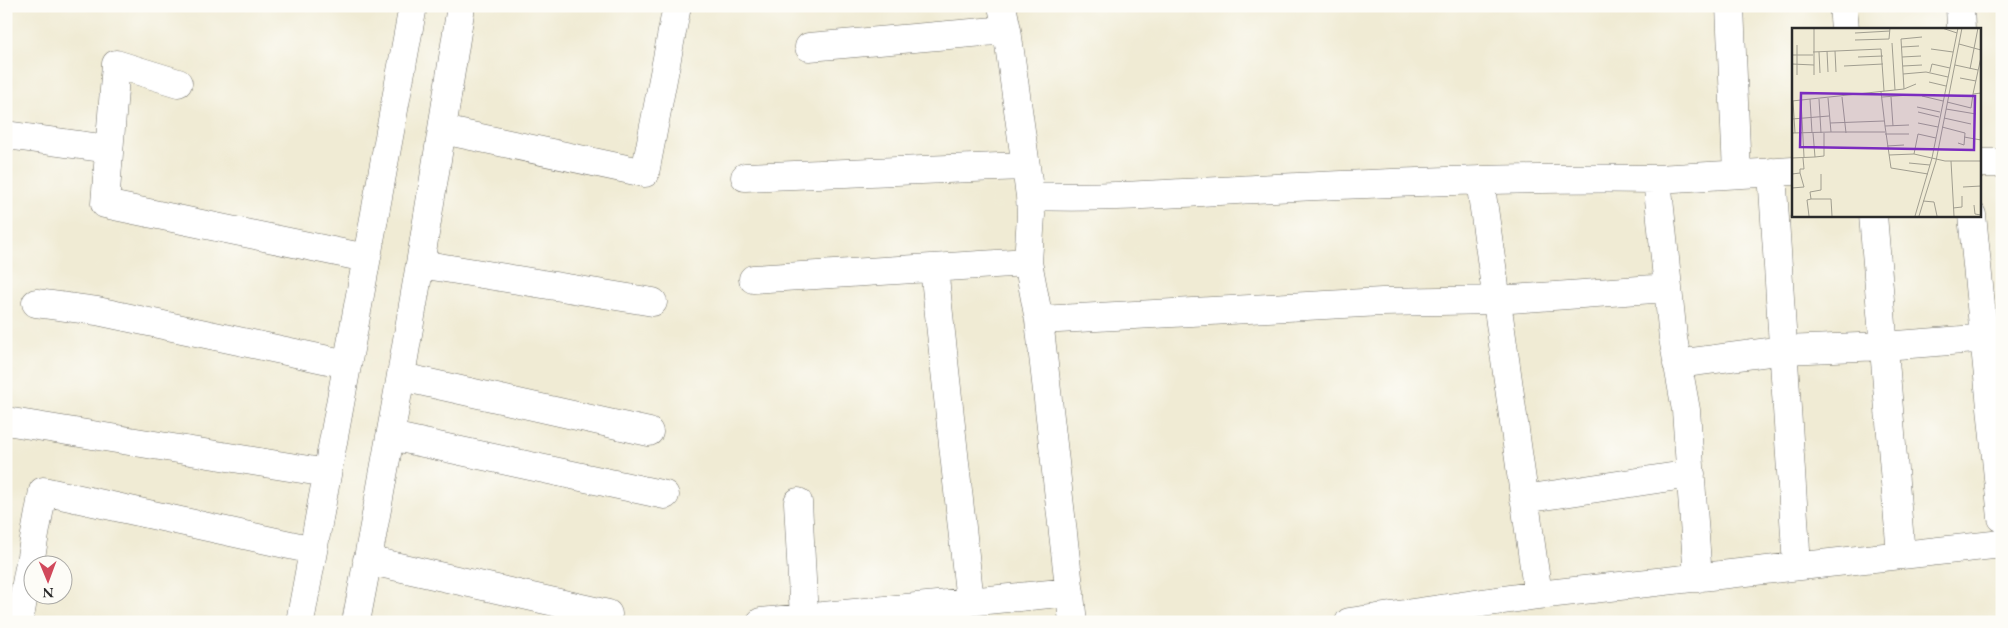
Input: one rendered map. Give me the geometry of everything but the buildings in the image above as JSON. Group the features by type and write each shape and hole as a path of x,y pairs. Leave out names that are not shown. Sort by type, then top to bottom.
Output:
{"street":[{"path":"300,622 413,6"},
{"path":"356,622 402,377 443,130 461,6"},
{"path":"443,130 645,173 677,6"},
{"path":"1730,6 1737,174"},
{"path":"1843,6 1845,28"},
{"path":"1960,6 1961,28"},
{"path":"809,47 1004,18 1030,196 1031,215 1028,262 1039,320 1073,622"},
{"path":"178,84 116,64 105,204 366,258"},
{"path":"6,135 109,149"},
{"path":"1980,163 2002,163"},
{"path":"746,177 1026,166"},
{"path":"1030,196 1078,198 1562,177 1657,179 1783,171 1784,350 1797,566"},
{"path":"1657,179 1668,288 1686,410 1698,578"},
{"path":"1480,180 1538,595"},
{"path":"1873,216 1901,555"},
{"path":"1972,216 1993,338 2002,518"},
{"path":"753,279 1028,262"},
{"path":"420,264 653,302"},
{"path":"934,268 970,602"},
{"path":"1039,320 1373,303 1496,300 1668,288"},
{"path":"36,303 97,311 347,364"},
{"path":"1678,364 1784,350 1884,346 1993,338"},
{"path":"402,377 649,432"},
{"path":"6,421 327,472"},
{"path":"391,436 665,495"},
{"path":"1524,499 1691,474"},
{"path":"19,622 43,490 313,550"},
{"path":"798,502 804,618"},
{"path":"1349,622 1538,595 2002,544"},
{"path":"367,560 608,614"},
{"path":"761,622 1070,592"}]}
